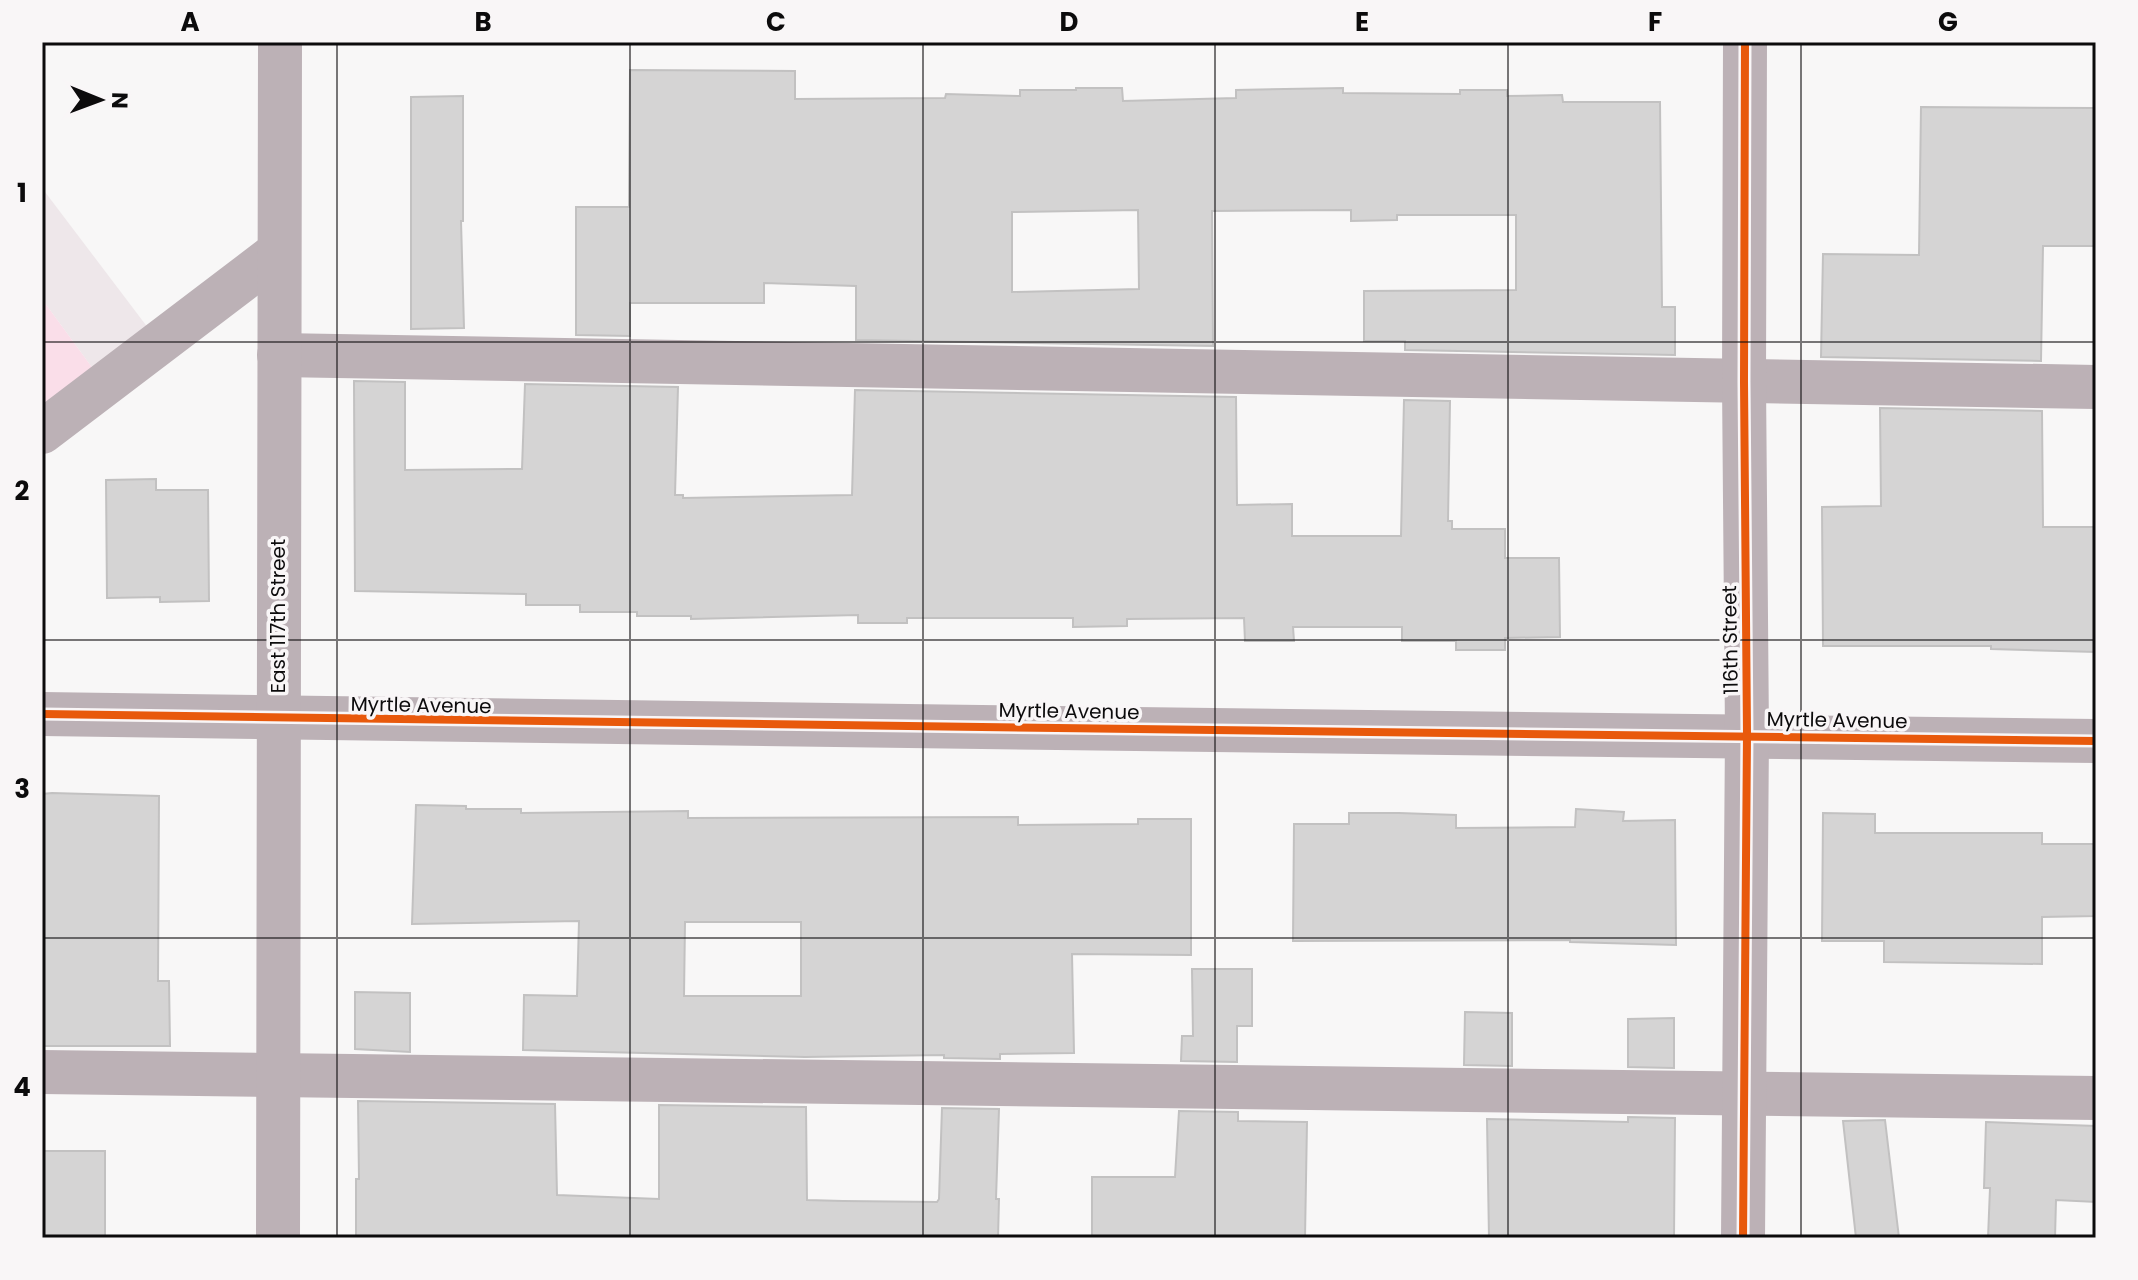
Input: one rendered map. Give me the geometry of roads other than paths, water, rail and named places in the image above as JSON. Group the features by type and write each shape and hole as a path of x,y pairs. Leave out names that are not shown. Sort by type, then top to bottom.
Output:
{"street":[{"name":"East 117th Street","path":"278,1238 280,42"},
{"name":"116th Street","path":"1743,1238 1747,734 1745,42"},
{"path":"42,432 279,252"},
{"path":"279,355 2096,387"},
{"name":"Myrtle Avenue","path":"42,714 1747,734 2096,741"},
{"path":"42,1072 2096,1098"}]}
